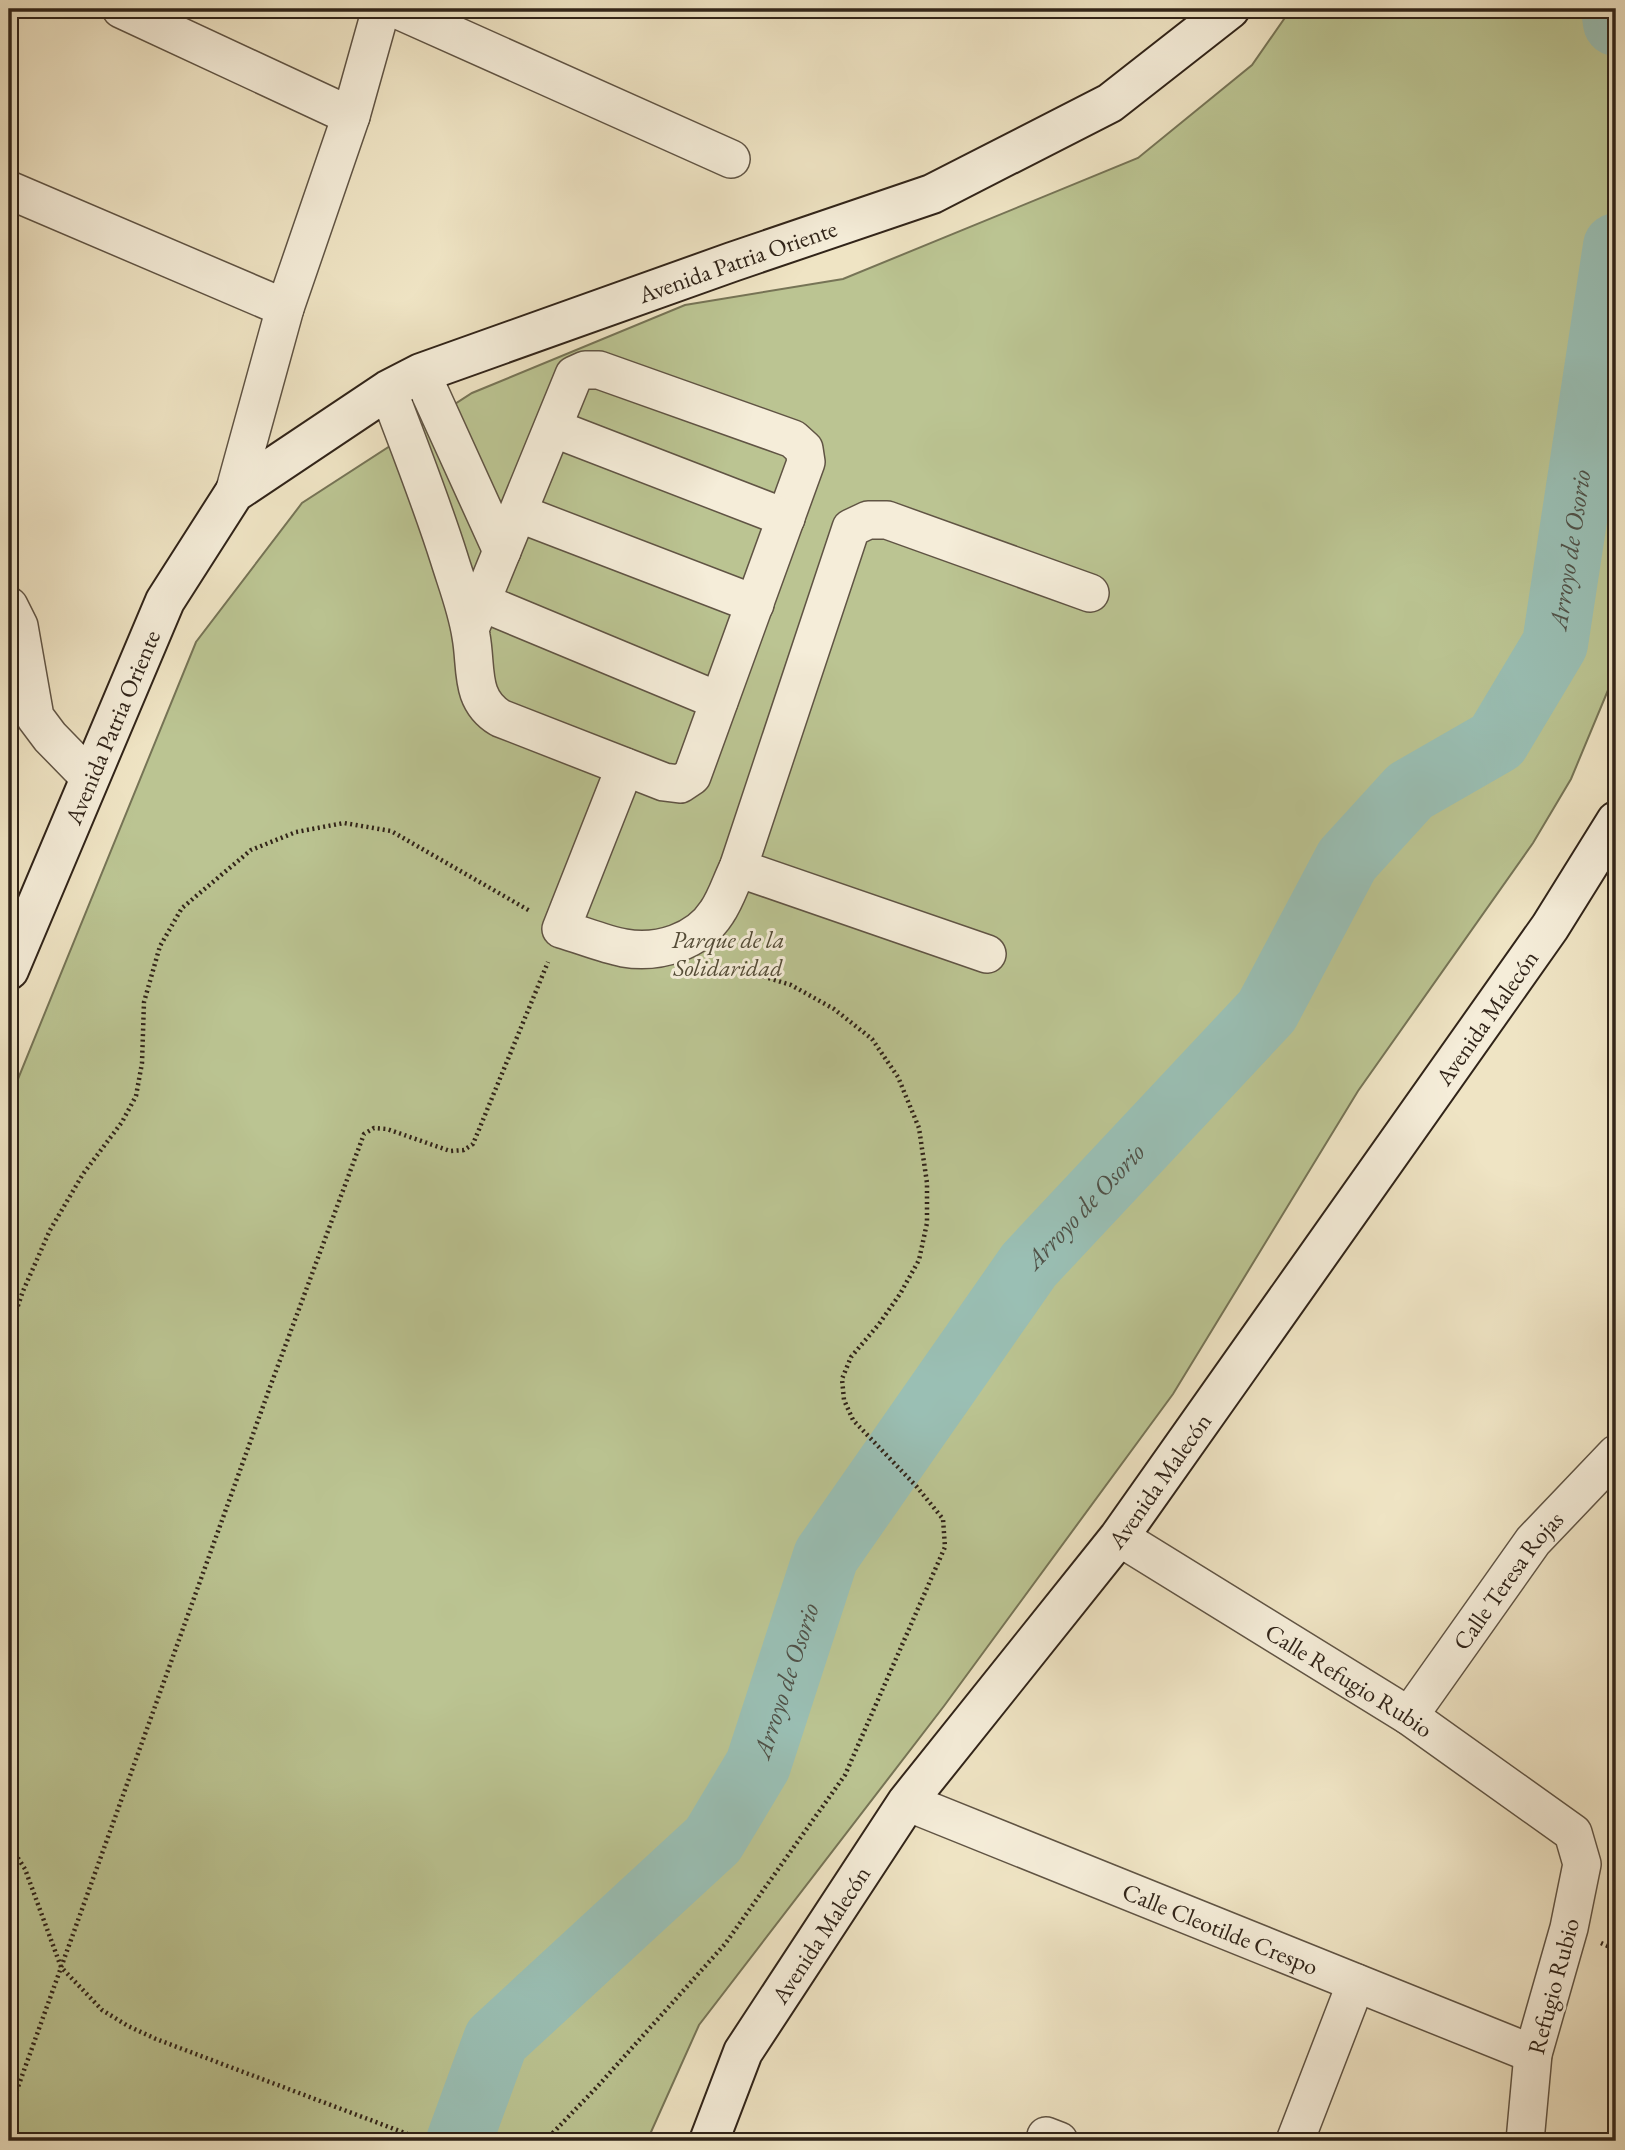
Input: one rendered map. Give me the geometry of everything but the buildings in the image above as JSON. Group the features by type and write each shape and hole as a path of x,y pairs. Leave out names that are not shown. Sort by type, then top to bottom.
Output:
{"street":[{"path":"121,9 351,116"},
{"name":"Avenida Patria Oriente","path":"9,970 165,601 234,493 285,308 351,116 381,9"},
{"path":"396,9 731,159"},
{"name":"Avenida Patria Oriente","path":"234,493 405,382 732,262 932,194 1110,103 1230,9"},
{"path":"9,190 285,308"},
{"path":"405,382 433,507 475,616 478,695 487,710 500,718 664,782 680,784 692,776 806,461 804,449 793,439 599,370 585,370 574,376 475,616"},
{"path":"405,382 471,482 502,551"},
{"path":"553,428 786,517"},
{"path":"433,507 471,482"},
{"path":"518,513 755,604"},
{"path":"625,767 561,929 625,948 655,950 685,940 703,929 717,913 738,868 851,528 868,520 887,520 1090,593"},
{"path":"9,606 19,626 34,717 90,778"},
{"path":"475,616 719,701"},
{"name":"Avenida Malecón","path":"709,2141 743,2052 907,1802 1119,1537 1549,927 1616,821"},
{"path":"738,868 987,954"},
{"name":"Calle Teresa Rojas","path":"1409,1716 1534,1541 1616,1454"},
{"name":"Calle Refugio Rubio","path":"1119,1537 1409,1716 1573,1833"},
{"name":"Calle Cleotilde Crespo","path":"907,1802 1534,2054"},
{"name":"Refugio Rubio","path":"1525,2141 1534,2054 1569,1928 1582,1864 1573,1833"},
{"path":"1295,2141 1356,1983"}],"path":[{"path":"9,1332 23,1291 50,1230 83,1174 122,1122 136,1096 142,1063 144,1002 160,946 182,908 251,850 296,832 344,823 391,831 561,929 473,1144 464,1150 450,1151 387,1129 374,1128 364,1134 9,2112"},
{"path":"545,2141 597,2087 724,1944 845,1775 945,1547 943,1519 917,1487 853,1420 844,1400 842,1379 851,1357 893,1304 919,1259 927,1223 927,1183 919,1128 898,1077 872,1039 834,1009 791,985 739,968 704,968"},
{"path":"9,1844 25,1869 61,1967 102,2010 128,2026 426,2141"}],"green space":[{"name":"Parque de la Solidaridad","path":"1291,9 1616,9 1616,671 1571,779 1533,843 1358,1091 1173,1394 944,1706 699,2025 647,2141 9,2141 9,1101 196,642 302,503 472,393 685,305 843,279 1138,158 1252,65"}],"waterway":[{"name":"Arroyo de Osorio","path":"1614,9 1616,23"},
{"name":"Arroyo de Osorio","path":"459,2141 496,2040 713,1840 758,1765 826,1556 1029,1265 1267,1011 1347,860 1410,791 1497,741 1555,644 1616,246"}]}
